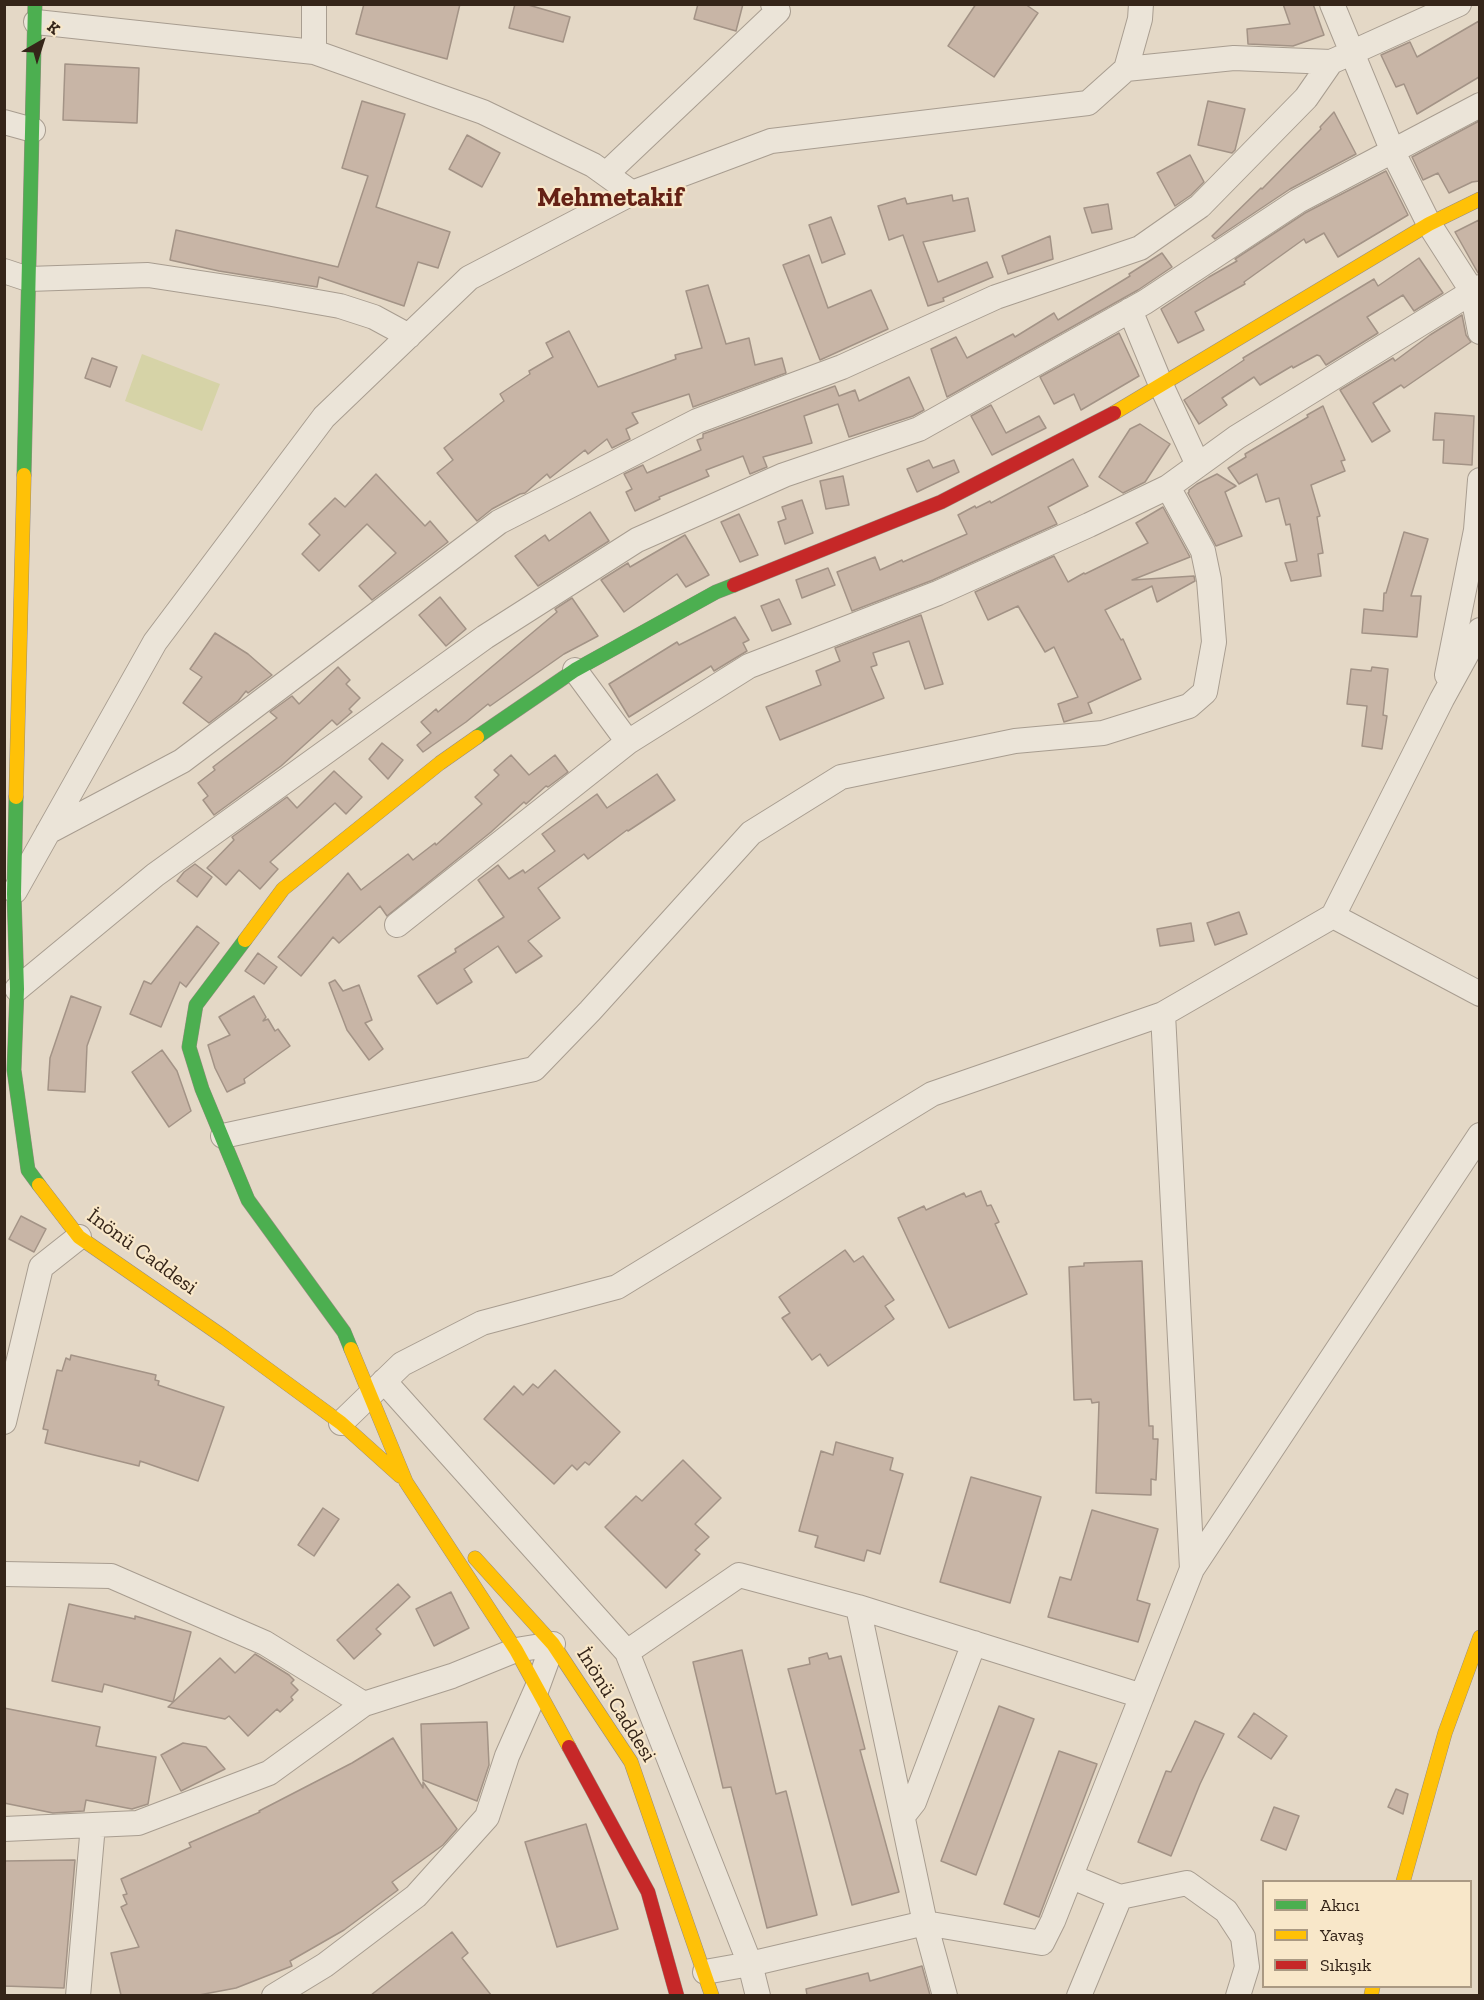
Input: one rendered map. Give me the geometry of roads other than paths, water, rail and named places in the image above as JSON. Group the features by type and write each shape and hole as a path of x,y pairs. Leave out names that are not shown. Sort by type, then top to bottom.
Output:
{"main road":[{"name":"İnönü Caddesi","path":"36,13 28,279 15,392 9,895 17,989 14,1070 28,1170 79,1237 225,1338 341,1423 406,1482 553,1644 631,1762 712,1995"},
{"path":"406,1482 377,1388 344,1332 248,1200 202,1089 189,1047 196,1005 277,897 440,763 575,670 716,592 941,502 1101,421 1429,224 1479,199"},
{"name":"İnönü Caddesi","path":"406,1482 516,1650 648,1892 677,1995"},
{"path":"1403,1880 1445,1733 1479,1637"}],"street":[{"path":"314,4 314,52"},
{"path":"606,174 778,11 774,4"},
{"path":"9,895 48,832 155,642 324,417 469,278 632,193 771,141 1088,103 1126,69 1140,19 1141,4"},
{"path":"1332,4 1342,57 1429,224 1476,289 1479,332"},
{"path":"1126,69 1234,58 1342,57 1459,4"},
{"path":"36,13 314,52 483,112 593,165 632,193"},
{"path":"48,832 182,761 499,522 697,421 843,367 996,297 1140,248 1200,206 1306,98 1342,57"},
{"path":"17,989 155,875 485,637 637,540 784,475 919,429 1130,310 1298,201 1479,105"},
{"path":"4,122 33,130"},
{"path":"4,271 28,279 148,275 340,306 374,316 409,336"},
{"path":"397,925 628,742 749,666 938,593 1168,487 1237,437 1476,289"},
{"path":"1130,310 1198,465"},
{"path":"1442,699 1476,530 1479,480"},
{"path":"223,1136 534,1069 590,1011 751,833 842,777 1015,741 1103,733 1189,706 1205,692 1214,642 1209,580 1203,551 1168,487"},
{"path":"341,1423 402,1364 482,1323 617,1287 932,1094 1163,1014 1333,916 1479,630"},
{"path":"575,670 628,742"},
{"path":"1333,916 1479,994"},
{"path":"1163,1014 1192,1569"},
{"path":"705,1972 750,1964 926,1923 1042,1943 1072,1877 1192,1569 1479,1135"},
{"path":"4,1422 41,1267 79,1237"},
{"path":"377,1388 627,1652 750,1964 758,1995"},
{"path":"4,1574 111,1576 265,1643 364,1704"},
{"path":"627,1652 739,1575 858,1607 1142,1696"},
{"path":"858,1607 926,1923 945,1995"},
{"path":"903,1816 914,1802 974,1643"},
{"path":"4,1829 138,1823 269,1773 364,1704 452,1676 516,1650 553,1644 537,1688 507,1756 487,1817 416,1896 325,1965 274,1995"},
{"path":"78,1995 93,1825"},
{"path":"1072,1877 1120,1897 1187,1883 1226,1911 1255,1957 1247,1967 1238,1995"},
{"path":"1079,1995 1120,1897"}],"district":[{"name":"Mehmetakif","path":"610,198"}]}
